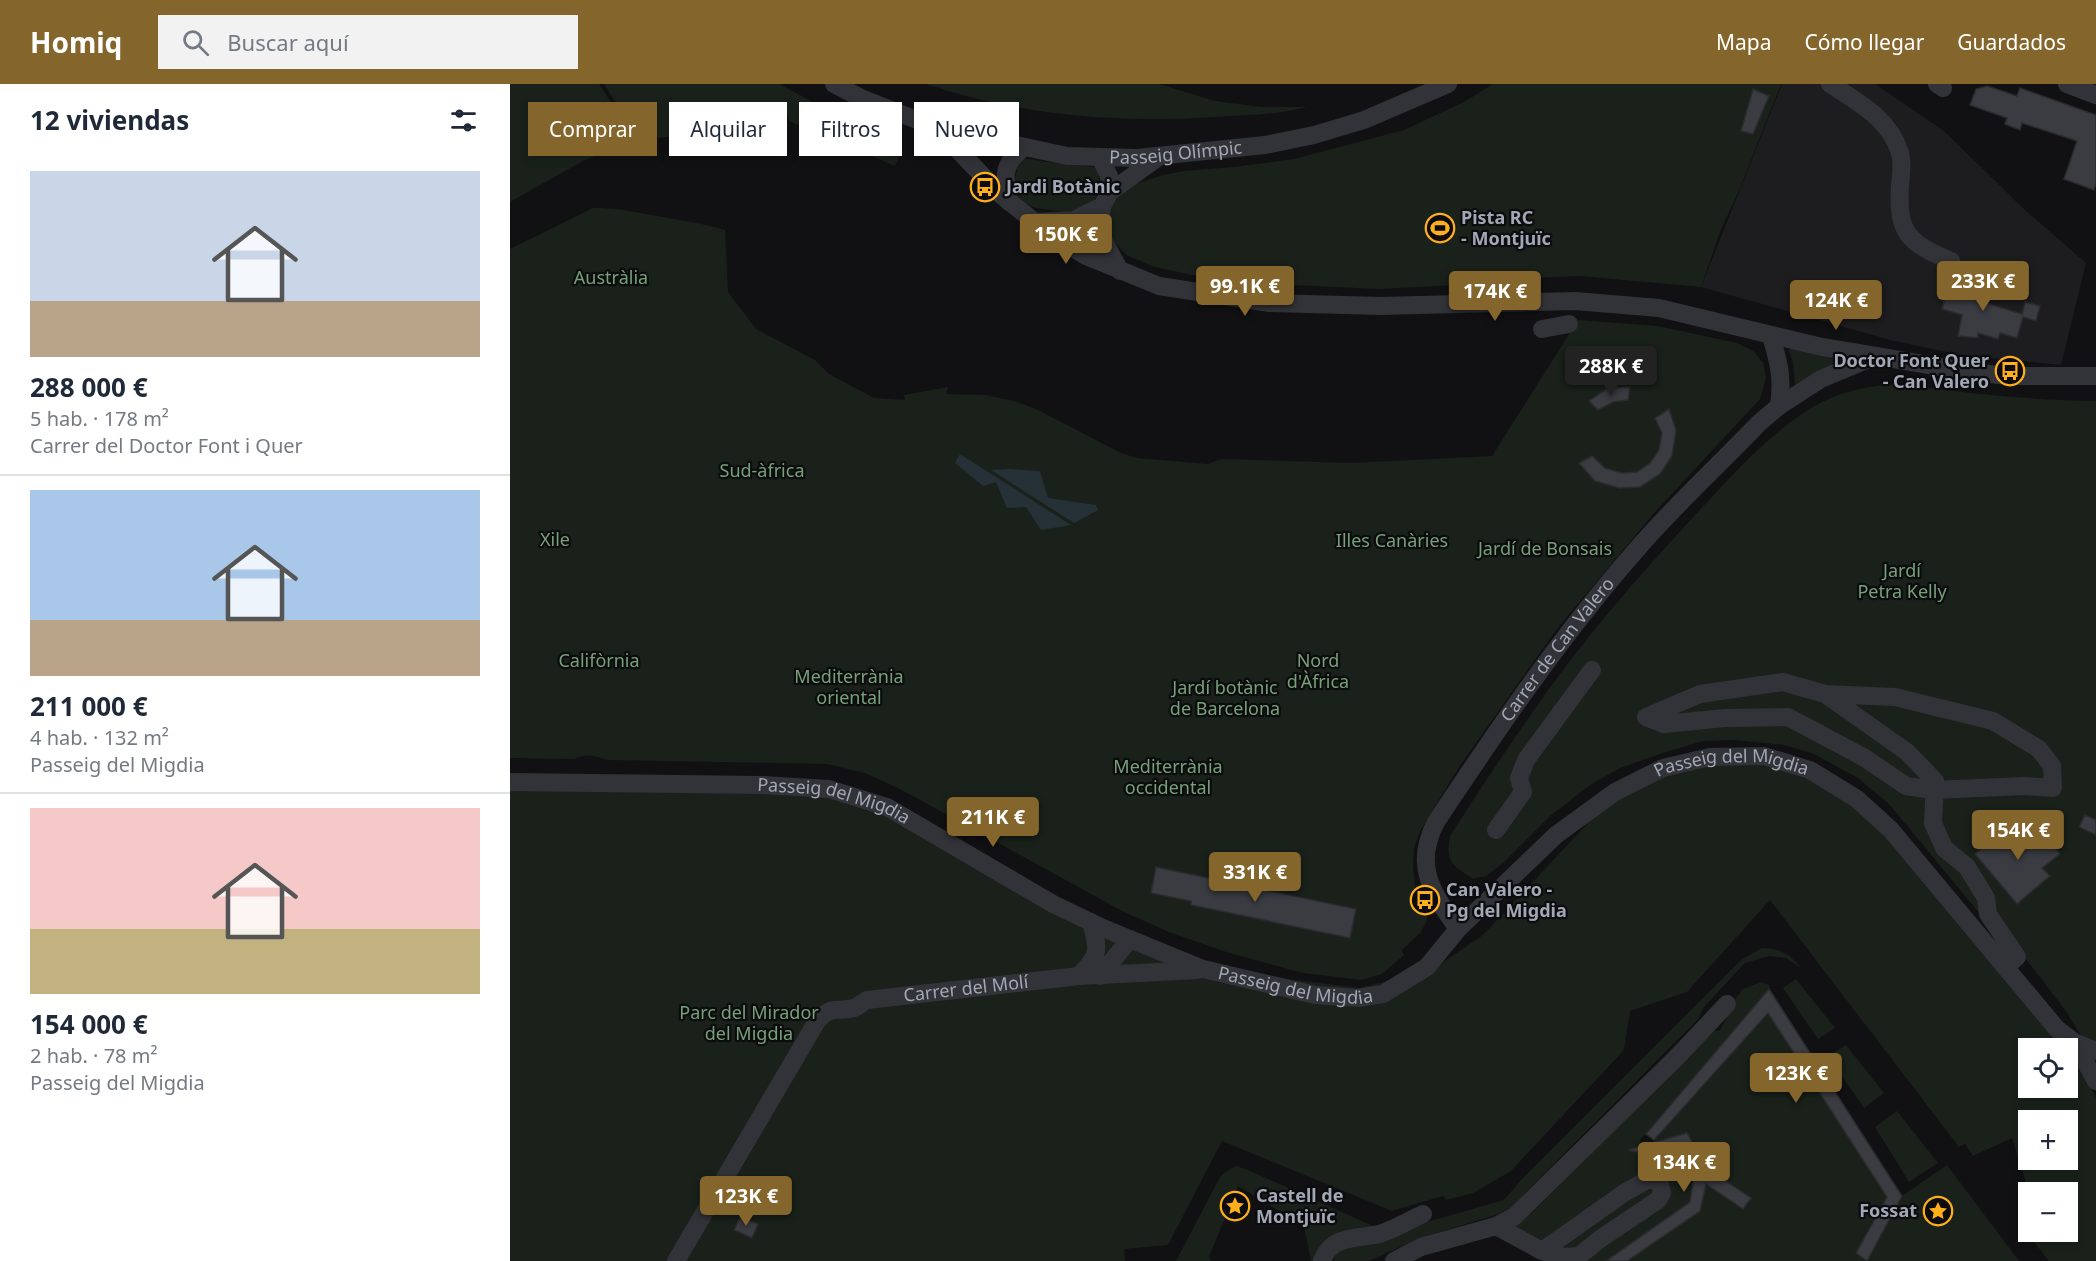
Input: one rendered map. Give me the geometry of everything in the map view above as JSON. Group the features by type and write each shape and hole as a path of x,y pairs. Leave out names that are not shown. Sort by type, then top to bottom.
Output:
{"street":[{"name":"Passeig Olímpic","path":"834,84 861,98 914,119"},
{"name":"Passeig Olímpic","path":"1019,147 1067,156 1137,158 1265,145 1314,135 1364,120 1448,84"},
{"path":"1830,84 1866,107 1888,129 1901,155 1900,209 1906,232 1914,242 1929,252 1951,261"},
{"path":"2067,84 2096,95"},
{"path":"1010,202 1005,170 1012,156 1023,148"},
{"path":"1034,222 1074,220 1106,199 1162,155"},
{"path":"964,156 1000,194 1047,232 1086,256 1159,286 1270,303 1381,306 1575,301 1659,308 1822,347 1971,372 2009,376 2096,376"},
{"path":"1100,157 1108,176 1099,232 1120,271"},
{"path":"1542,329 1569,324"},
{"path":"1771,336 1779,361 1782,385 1779,406"},
{"name":"Carrer de Can Valero","path":"1458,929 1435,894 1428,876 1424,855 1428,837 1436,822 1504,719 1560,643 1632,555 1759,423 1779,406 1821,379 1876,356"},
{"path":"1496,830 1523,792 1519,778 1526,760 1592,670"},
{"path":"1783,682 1825,694 1895,697 1993,721 2039,749 2052,766 2053,788 2024,786 1933,790 1906,786 1865,758 1788,717 1725,718 1664,724 1646,717 1700,694 1783,682"},
{"path":"1825,694 1907,752 1935,781 1934,823 1944,849 1966,867 1986,898 1988,914 2017,957 2006,967"},
{"name":"Passeig del Migdia","path":"510,782 762,785 829,789 887,807 1053,904 1203,969 1315,995 1358,998 1383,994 1427,967 1458,929 1556,835 1615,792 1663,768 1710,757 1764,756 1810,770 1857,799 1891,830 2057,1029 2069,1038"},
{"path":"1089,976 1096,952 1091,922"},
{"path":"1089,976 1130,939"},
{"name":"Carrer del Molí","path":"676,1261 817,1021 825,1014 835,1009 854,1008 867,1000 1089,976 1203,969"},
{"path":"1394,1261 1421,1247 1496,1226 1515,1216 1677,1057 1727,1004"},
{"name":"Passeig del Migdia","path":"2078,1044 2096,1051"},
{"path":"2078,1049 2096,1081"},
{"path":"1496,1226 1542,1251 1563,1257 1579,1256 1658,1200 1662,1193 1660,1185 1656,1180 1647,1180 1624,1192 1542,1251"},
{"path":"1323,1261 1326,1252 1337,1243 1357,1236 1380,1233 1423,1214"}],"shaded area":[{"path":"1782,84 1875,84 1944,131 2025,210 2086,263 2061,365 1961,355 1894,341 1701,287"},
{"path":"960,454 1071,525 1041,530 1026,507 1007,508 996,482 983,486 955,463"},
{"path":"991,470 1040,471 1048,498 1096,505 1098,510 1074,523"}],"green space":[{"path":"510,84 599,84 611,102 528,102 528,156 595,156 510,202"},
{"path":"604,84 779,84 813,102 799,102 799,125 789,121 787,102 669,102 669,137 657,138 657,102 615,102"},
{"path":"926,84 1159,84 1215,101 1261,107 1307,107 1274,113 1216,117 1106,118 1033,110 1019,108 1019,102 989,102"},
{"path":"1493,84 1781,84 1720,232 1701,287 1579,276 1379,289 1225,282 1155,267 1126,255 1112,239 1107,227 1109,208 1123,192 1135,184 1184,171 1294,159 1404,130 1464,102"},
{"path":"871,156 899,156 895,166"},
{"path":"1022,158 1096,167 1099,190 1095,198 1081,209 1060,211 1029,205 1022,200 1016,189 1017,170"},
{"name":"Jardí botànic de Barcelona","path":"593,208 632,211 725,230 728,292 756,329 815,360 829,374 874,398 905,400 904,395 948,387 946,394 985,395 1014,401 1036,409 1121,453 1137,458 1207,464 1222,459 1352,463 1492,456 1578,320 1658,326 1737,343 1753,351 1763,363 1766,378 1760,399 1655,512 1556,630 1459,767 1420,831 1414,848 1413,867 1416,894 1427,914 1427,920 1421,932 1402,950 1404,955 1382,974 1361,980 1303,973 1226,952 1169,932 1122,911 900,789 865,773 827,764 608,760 595,756 575,759 510,758 510,249"},
{"path":"1792,348 1842,363 1795,385 1789,350"},
{"name":"Jardí Petra Kelly","path":"1903,384 1999,396 2096,401 2096,1059 2065,1010 2007,934 1994,931 1889,804 1858,778 1814,754 1785,745 1733,740 1703,741 1620,768 1590,785 1550,816 1503,863 1486,876 1473,879 1456,866 1450,858 1450,836 1503,754 1560,674 1625,593 1736,472 1779,431 1822,402 1855,390"},
{"name":"Parc del Mirador del Migdia","path":"1732,761 1768,766 1801,775 1853,802 1890,839 2055,1038 2018,1038 2018,1098 2078,1098 2078,1069 2090,1085 2096,1098 2096,1261 2049,1261 2034,1242 2078,1242 2078,1182 2026,1182 2022,1170 2078,1170 2078,1110 2018,1110 2018,1157 2012,1138 1973,1156 1965,1144 1959,1147 1770,900 1687,992 1630,1011 1624,1050 1511,1171 1473,1193 1446,1200 1443,1196 1392,1211 1222,1141 1168,1245 1124,1249 1125,1261 510,1261 510,782 762,785 887,807 1053,904 1203,969 1360,988 1433,969 1483,935 1605,805 1663,775"},
{"path":"1762,948 1784,953 1801,968 1786,958 1769,956 1745,963 1703,1008 1698,1019 1510,1208 1496,1215 1420,1238 1369,1261 1334,1261 1336,1252 1350,1244 1504,1200 1520,1181 1742,959"},
{"path":"1796,979 1835,1028 1818,1039 1783,988"},
{"path":"1761,982 1769,985 1769,989 1640,1140 1643,1153 1651,1155 1680,1144 1691,1172 1690,1202 1606,1261 1576,1261 1661,1203 1664,1181 1549,1240 1541,1240 1509,1227 1531,1214 1710,1032 1720,1030 1727,1018 1725,1012 1743,989"},
{"path":"1768,1013 1887,1197 1856,1253 1866,1261 1627,1261 1700,1210 1700,1157 1687,1133 1652,1143"},
{"path":"1846,1045 1884,1093 1864,1108 1828,1056"},
{"path":"1897,1111 1938,1163 1909,1182 1875,1127"},
{"name":"Fossat","path":"1947,1165 2019,1261 1867,1261 1902,1196"},
{"path":"1236,1166 1375,1227 1316,1261 1311,1261 1304,1226 1238,1186 1209,1257 1211,1261 1176,1261 1220,1177"},
{"path":"1649,1184 1655,1193 1573,1251 1558,1246"}],"building":[{"path":"1987,86 2017,96 2020,88 2096,115 2096,183 2094,190 2064,179 2077,141 2022,123 2020,130 2005,124 2007,118 1970,105 1976,89"},
{"path":"1753,89 1769,96 1753,134 1741,131"},
{"path":"1952,272 1974,277 1967,297 2022,314 2025,302 2040,306 2036,321 2023,317 2017,338 2000,333 1998,339 1978,333 1978,338 1958,336 1962,315 1942,309"},
{"path":"1630,387 1628,400 1613,402 1598,410 1589,401 1608,388"},
{"path":"1669,409 1676,430 1672,456 1660,474 1640,487 1619,488 1595,481 1579,463 1592,456 1605,468 1622,473 1637,472 1650,463 1659,450 1662,433 1655,418"},
{"path":"2085,815 2096,820 2096,835 2079,827"},
{"path":"2004,828 2011,829 2022,841 2038,828 2060,854 2042,868 2050,876 2017,904 1975,854"},
{"path":"1156,867 1356,909 1350,938 1191,905 1191,901 1151,893"},
{"path":"1769,989 1902,1196 1867,1261 1856,1253 1887,1197 1768,1013 1654,1140 1646,1134"},
{"path":"1687,1133 1703,1161 1719,1159 1720,1177 1751,1198 1743,1209 1706,1184 1700,1211 1627,1261 1606,1261 1690,1202 1693,1182 1689,1161 1680,1144 1652,1155 1628,1150"},
{"path":"740,1217 758,1224 752,1238 734,1230"}],"place":[{"name":"Jardi Botànic","path":"985,187"},
{"name":"Pista RC - Montjuïc","path":"1440,228"},
{"name":"Doctor Font Quer - Can Valero","path":"2010,371"},
{"name":"Can Valero - Pg del Migdia","path":"1425,900"},
{"name":"Castell de Montjuïc","path":"1235,1206"},
{"name":"Fossat","path":"1938,1211"}],"park label":[{"name":"Austràlia","path":"611,278"},
{"name":"Sud-àfrica","path":"762,471"},
{"name":"Xile","path":"555,540"},
{"name":"Illes Canàries","path":"1392,541"},
{"name":"Jardí de Bonsais","path":"1545,549"},
{"name":"Califòrnia","path":"599,661"},
{"name":"Nord d'Àfrica","path":"1318,671"},
{"name":"Mediterrània oriental","path":"849,687"},
{"name":"Mediterrània occidental","path":"1168,777"}]}
